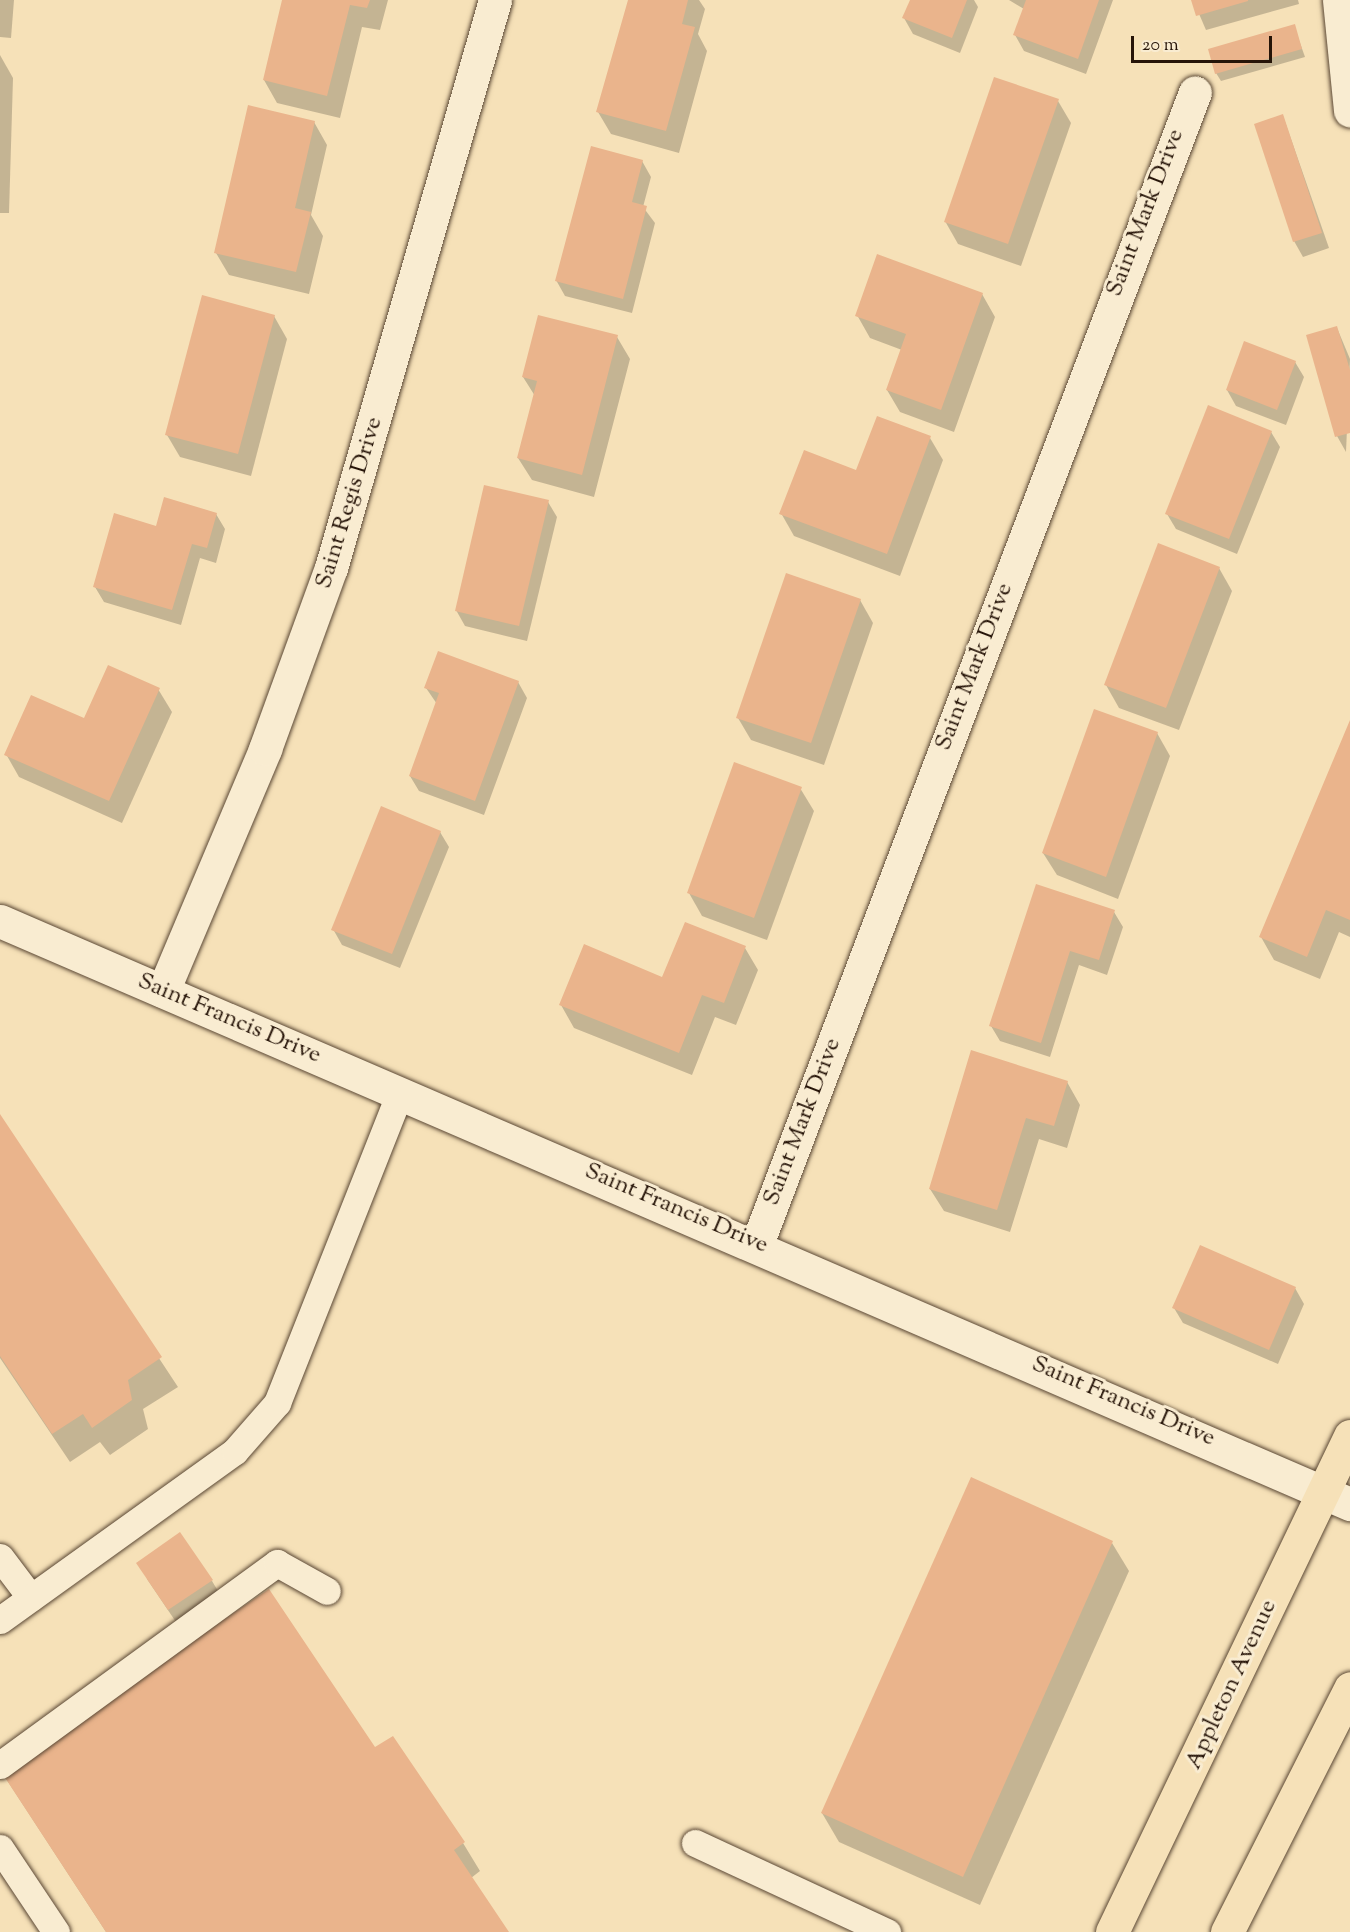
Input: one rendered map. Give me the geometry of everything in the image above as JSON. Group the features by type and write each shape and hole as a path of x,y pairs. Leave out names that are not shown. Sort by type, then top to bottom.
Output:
{"main road":[{"name":"Appleton Avenue","path":"1112,1932 1338,1498 1350,1436"},
{"path":"1227,1932 1350,1688"}],"street":[{"name":"Saint Regis Drive","path":"164,991 265,749 331,568 495,0"},
{"path":"1339,0 1350,110"},
{"name":"Saint Mark Drive","path":"757,1244 1195,92"},
{"name":"Saint Francis Drive","path":"0,921 757,1244 1338,1498"}],"lane":[{"path":"0,1620 234,1450 276,1402 400,1092"},
{"path":"0,1557 31,1598"},
{"path":"0,1765 277,1563 327,1591"},
{"path":"695,1843 887,1932"},
{"path":"0,1848 56,1932"}],"building":[{"path":"282,0 370,0 367,8 350,5 327,96 263,80"},
{"path":"628,0 688,0 682,24 695,27 666,131 596,112"},
{"path":"910,0 967,0 952,38 902,18"},
{"path":"1026,0 1099,0 1078,59 1013,35"},
{"path":"1191,0 1248,0 1248,1 1196,16"},
{"path":"1295,24 1302,49 1215,74 1208,49"},
{"path":"994,77 1059,99 1008,244 944,222"},
{"path":"248,105 315,121 295,208 311,212 296,272 214,253"},
{"path":"1283,114 1322,233 1293,242 1254,124"},
{"path":"591,146 643,160 632,202 647,206 623,299 555,281"},
{"path":"877,254 983,293 941,410 886,390 906,334 855,316"},
{"path":"202,295 275,315 238,454 165,435"},
{"path":"538,315 618,335 582,475 517,458 537,381 522,377"},
{"path":"1337,326 1350,370 1350,433 1335,437 1306,335"},
{"path":"1244,341 1296,361 1277,410 1226,390"},
{"path":"1208,405 1272,431 1229,539 1165,514"},
{"path":"877,416 931,436 887,554 779,514 804,450 856,470"},
{"path":"484,485 549,500 519,626 455,611"},
{"path":"164,497 217,513 207,548 192,544 172,610 93,587 114,513 156,526"},
{"path":"1158,543 1220,567 1166,708 1104,685"},
{"path":"786,573 861,599 811,743 736,718"},
{"path":"438,651 519,681 475,801 409,776 439,693 424,688"},
{"path":"108,665 160,688 109,801 4,755 31,695 84,718"},
{"path":"1094,709 1158,732 1106,877 1042,853"},
{"path":"1350,720 1350,920 1326,910 1307,957 1259,937"},
{"path":"734,762 802,787 754,918 687,893"},
{"path":"381,806 441,831 392,954 331,930"},
{"path":"1036,884 1115,910 1099,960 1070,951 1041,1043 989,1026"},
{"path":"685,922 746,946 724,1003 702,995 679,1053 559,1005 584,944 662,977"},
{"path":"971,1050 1068,1081 1054,1126 1026,1118 997,1210 929,1189"},
{"path":"0,1114 162,1357 128,1380 132,1400 92,1428 83,1414 52,1434 0,1356"},
{"path":"1200,1245 1296,1287 1269,1350 1172,1308"},
{"path":"971,1477 1113,1541 963,1877 821,1813"},
{"path":"180,1532 213,1580 168,1610 136,1563"},
{"path":"269,1589 375,1747 393,1736 465,1842 454,1850 509,1932 106,1932 0,1770"}]}
